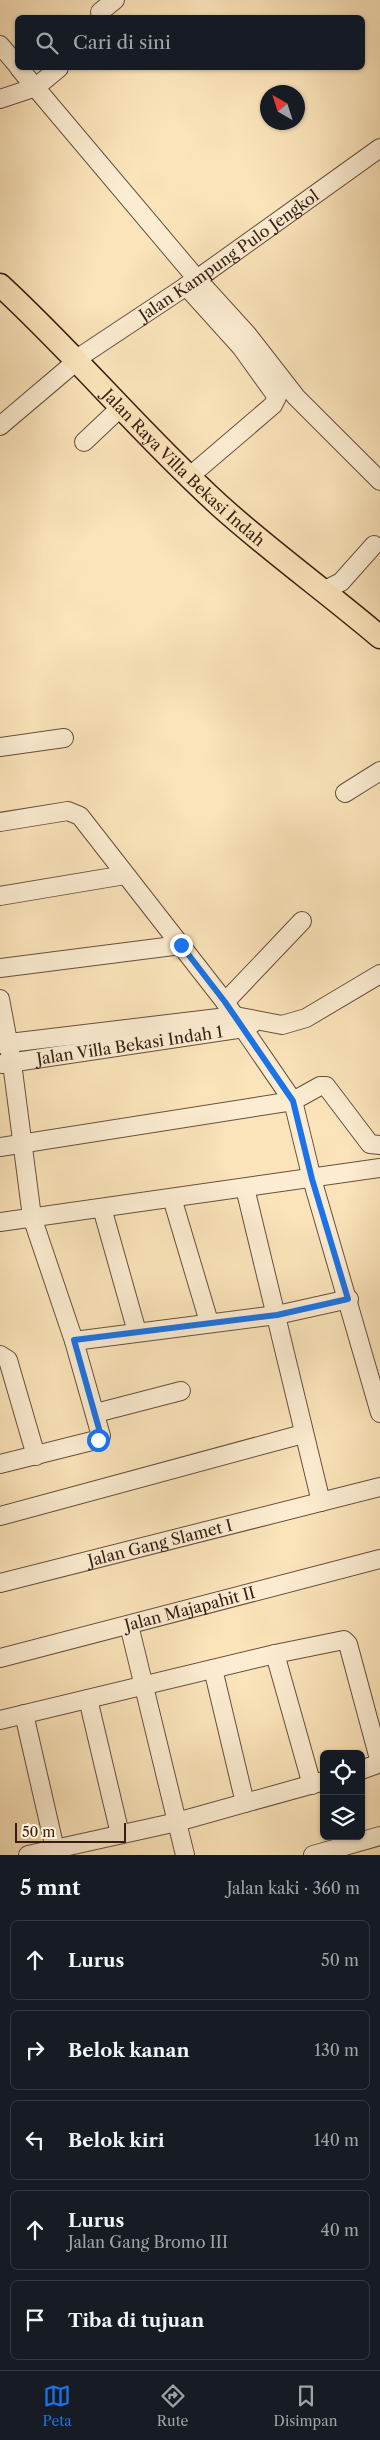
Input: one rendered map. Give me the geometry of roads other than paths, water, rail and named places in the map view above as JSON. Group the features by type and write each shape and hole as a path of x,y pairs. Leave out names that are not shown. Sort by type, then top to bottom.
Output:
{"main road":[{"name":"Jalan Raya Villa Bekasi Indah","path":"0,285 43,325 120,408 190,476 241,523 380,637"}],"street":[{"path":"100,12 115,0"},
{"path":"0,45 15,63"},
{"path":"21,70 191,283 271,386 277,397 273,404 190,476"},
{"path":"0,99 36,87 57,70"},
{"name":"Jalan Kampung Pulo Jengkol","path":"73,358 191,283 380,148"},
{"path":"191,283 247,334 296,397 380,481"},
{"path":"0,426 62,376 72,365 73,358"},
{"path":"273,404 296,397"},
{"path":"84,442 120,408"},
{"path":"325,590 341,582 374,545"},
{"path":"0,747 64,738"},
{"path":"345,793 380,771"},
{"path":"0,822 72,812 80,816 124,875 240,1017 293,1101 312,1179 380,1413"},
{"path":"0,896 124,875"},
{"path":"240,1017 302,922"},
{"path":"0,968 181,945"},
{"name":"Jalan Villa Bekasi Indah 1","path":"4,1043 240,1017 282,1025 306,1018 380,974"},
{"path":"0,999 6,1064 22,1143 32,1217 74,1340 101,1436 100,1439 0,1464"},
{"name":"Jalan Villa Bekasi Indah 1","path":"6,1064 240,1017"},
{"path":"0,1147 293,1101 320,1086 326,1086 370,1144 380,1145"},
{"path":"0,1222 380,1168"},
{"path":"245,1188 277,1315 320,1502"},
{"path":"172,1198 209,1322"},
{"path":"102,1208 137,1332"},
{"path":"74,1340 277,1315 348,1299"},
{"path":"0,1355 8,1360 36,1456"},
{"path":"96,1413 182,1391"},
{"path":"0,1516 303,1434"},
{"name":"Jalan Gang Slamet I","path":"0,1583 380,1487"},
{"name":"Jalan Majapahit II","path":"0,1658 380,1559"},
{"path":"129,1625 185,1855"},
{"path":"0,1720 275,1654 343,1640 347,1642 379,1759 374,1766 365,1769"},
{"path":"28,1855 177,1822 318,1783 275,1654"},
{"path":"213,1669 245,1803"},
{"path":"88,1699 120,1834"},
{"path":"24,1714 55,1849"},
{"path":"313,1855 380,1836"}]}
